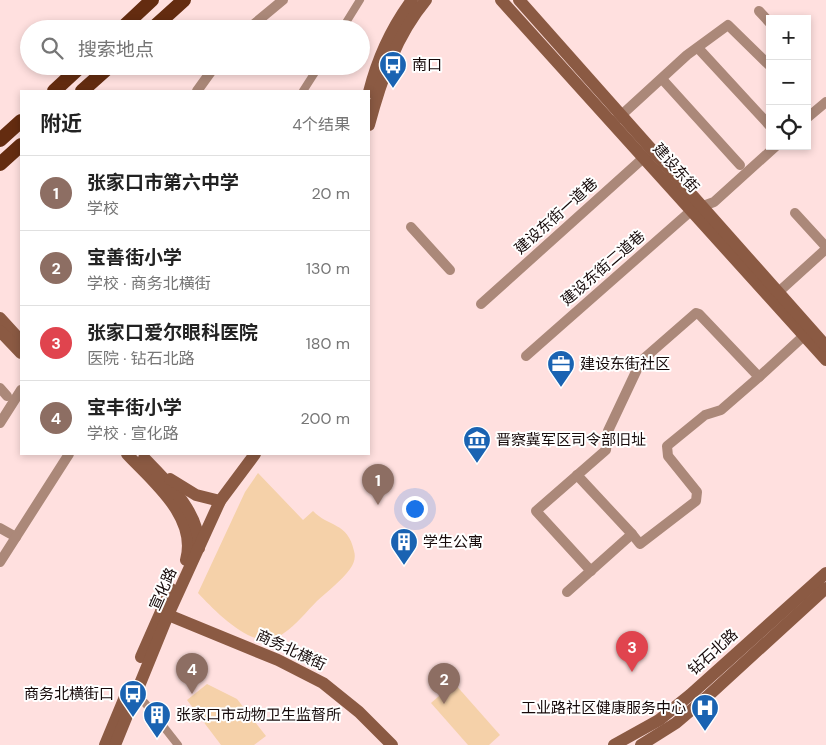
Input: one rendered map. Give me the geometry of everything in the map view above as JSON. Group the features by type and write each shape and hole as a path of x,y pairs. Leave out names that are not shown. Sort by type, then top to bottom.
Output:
{"highway":[{"path":"131,20 152,0"},
{"path":"162,20 184,0"},
{"path":"55,90 71,75"},
{"path":"83,90 100,75"},
{"path":"0,140 20,122"},
{"path":"0,164 20,146"}],"main road":[{"path":"370,90 380,60 396,24 422,0"},
{"path":"370,122 388,64 422,0"},
{"name":"建设东街","path":"518,0 617,119"},
{"name":"建设东街","path":"501,1 617,119 808,332 826,346"},
{"path":"0,318 20,340"},
{"path":"0,331 20,352"},
{"name":"建设东街","path":"808,332 826,360"},
{"path":"128,455 174,504 188,544 186,560"},
{"name":"宣化路","path":"114,745 130,696 186,560 218,499 246,455"},
{"name":"宣化路","path":"164,613 199,548 218,499 254,455"},
{"path":"142,456 182,488 196,495 218,499"},
{"path":"142,456 182,502 198,535 199,548"},
{"name":"钻石北路","path":"614,745 659,720 690,695 826,573"},
{"name":"钻石北路","path":"641,745 676,723 709,695 826,588"},
{"name":"商务北横街","path":"164,613 278,660 323,683 359,712 392,745"},
{"name":"宣化路","path":"105,745 130,696"}],"street":[{"path":"259,20 283,0"},
{"path":"348,20 360,0"},
{"path":"759,12 766,19"},
{"path":"617,119 698,48 728,25 766,62"},
{"path":"698,48 766,122"},
{"path":"198,90 209,75"},
{"path":"304,90 313,75"},
{"path":"662,79 740,165"},
{"path":"811,115 826,102"},
{"name":"建设东街二道巷","path":"526,356 697,209 714,202 772,150"},
{"name":"建设东街一道巷","path":"481,304 648,153"},
{"path":"774,295 825,251 795,213"},
{"path":"411,227 450,270"},
{"path":"591,571 536,512 606,450 608,431 641,361 692,315 699,314 759,377"},
{"path":"577,475 640,544 696,501 697,492 668,456 667,446 705,415 721,410 808,332"},
{"path":"0,423 20,392"},
{"path":"0,562 68,455"},
{"path":"0,528 16,537"},
{"path":"567,592 632,534"},
{"path":"130,696 145,703 178,745"}],"shaded area":[{"path":"258,473 303,520 313,511 342,530 351,542 355,556 353,565 346,573 297,622 280,636 267,640 258,639 239,630 220,615 198,593 245,492"},
{"path":"454,683 500,735 489,745 468,745 431,703"},
{"path":"207,684 237,699 266,736 254,745 221,745 187,700"}],"place":[{"name":"南口","path":"393,89"},
{"name":"建设东街社区","path":"561,388"},
{"name":"晋察冀军区司令部旧址","path":"477,464"},
{"name":"张家口市第六中学","path":"378,505"},
{"name":"学生公寓","path":"404,566"},
{"name":"张家口爱尔眼科医院","path":"632,672"},
{"name":"宝丰街小学","path":"192,694"},
{"name":"宝善街小学","path":"444,704"},
{"name":"商务北横街口","path":"133,718"},
{"name":"工业路社区健康服务中心","path":"705,732"},
{"name":"张家口市动物卫生监督所","path":"157,739"}]}
